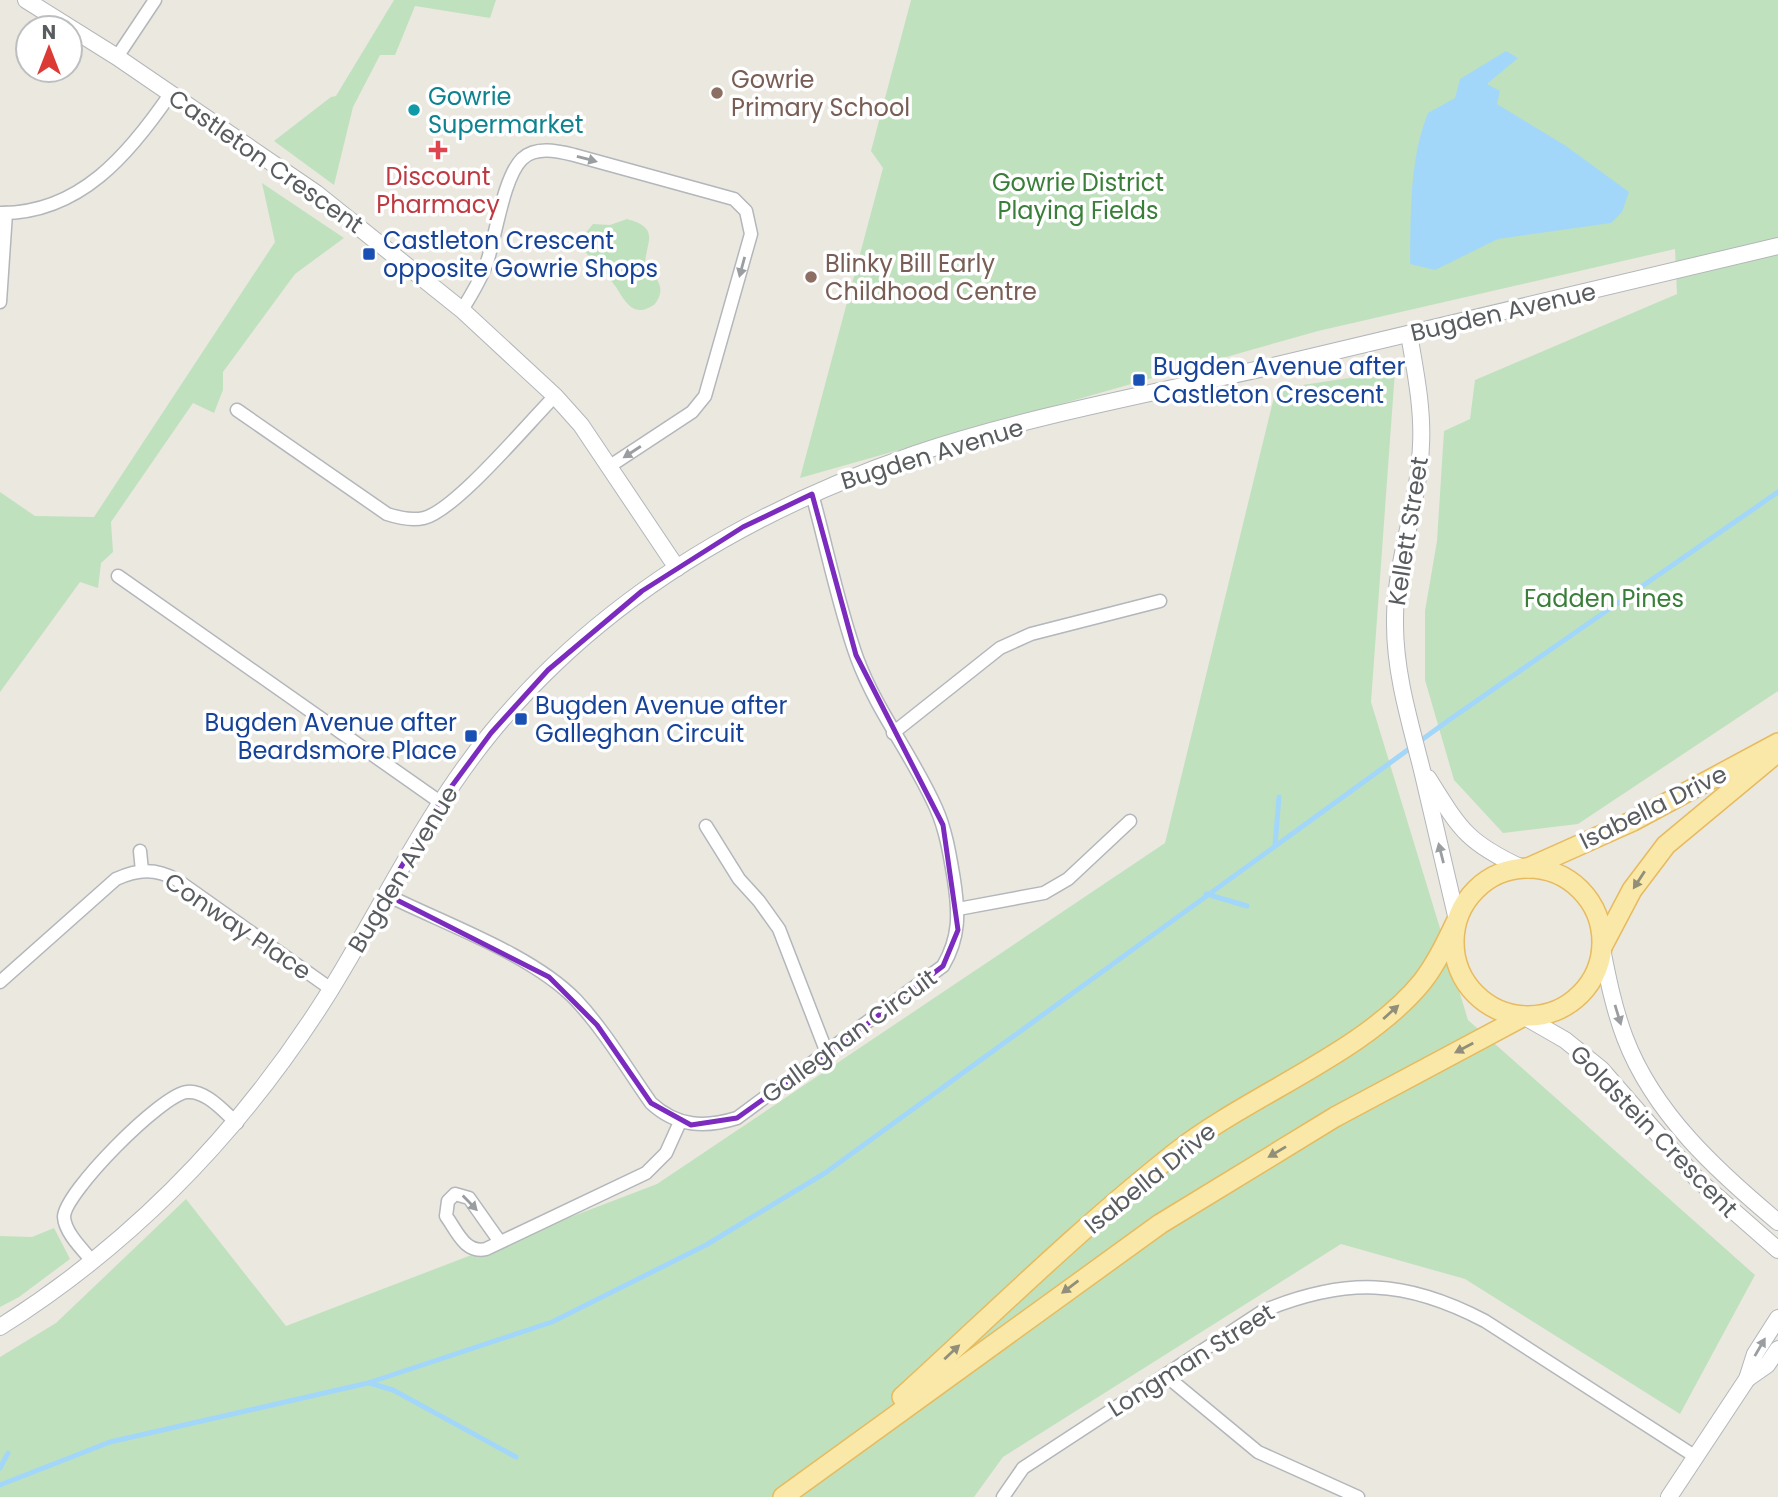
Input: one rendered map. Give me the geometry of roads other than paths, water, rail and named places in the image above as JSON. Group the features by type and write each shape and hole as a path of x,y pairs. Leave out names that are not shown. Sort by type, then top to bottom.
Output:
{"main road":[{"name":"Isabella Drive","path":"1525,868 1633,821 1778,743"},
{"name":"Isabella Drive","path":"1602,948 1632,890 1666,845 1778,751"},
{"path":"1525,868 1554,873 1577,887 1594,908 1602,948 1594,976 1577,998 1553,1012 1525,1016 1499,1011 1468,986 1454,949 1457,921 1477,888 1500,873 1525,868"},
{"name":"Isabella Drive","path":"848,1448 1056,1255 1176,1152 1247,1103 1371,1029 1420,983 1434,965 1457,921"},
{"name":"Isabella Drive","path":"783,1497 1160,1224 1335,1117 1525,1016"}],"street":[{"name":"Castleton Crescent","path":"26,0 117,57 316,193 462,310 555,396 581,425 677,568"},
{"path":"117,57 155,0"},
{"path":"0,302 3,213 41,207 90,185 119,161 145,131 171,93"},
{"path":"462,310 486,265 511,176 522,159 543,150 555,150 734,199 746,211 751,234 705,396 692,412 610,466"},
{"name":"Bugden Avenue","path":"0,1327 93,1262 168,1197 237,1123 286,1058 331,989 440,802 491,733 548,670 610,615 677,568 743,527 813,494 955,442 1778,246"},
{"name":"Kellett Street","path":"1409,334 1418,389 1421,444 1415,495 1399,568 1395,624 1399,670 1409,721 1457,921"},
{"path":"237,410 387,514 405,519 424,518 450,503 555,396"},
{"name":"Galleghan Circuit","path":"680,1122 714,1125 737,1118 943,966 953,949 958,930 951,860 937,808 893,733 856,655 813,494"},
{"path":"118,576 440,802"},
{"path":"893,733 1000,648 1031,634 1160,601"},
{"name":"Kellett Street","path":"1421,767 1452,820 1467,837 1486,851 1525,868"},
{"path":"958,909 1044,893 1068,879 1130,821"},
{"path":"706,826 739,879 760,901 779,929 827,1053"},
{"name":"Conway Place","path":"140,851 142,871"},
{"name":"Conway Place","path":"0,982 116,878 151,870 177,880 331,989"},
{"path":"385,894 550,977 575,999 597,1026 652,1103 680,1122 666,1153 646,1173 500,1242 477,1251 468,1248 446,1216 448,1201 455,1194 469,1198 500,1242"},
{"name":"Goldstein Crescent","path":"1602,948 1624,1036 1655,1096 1691,1141 1739,1189 1778,1222"},
{"name":"Goldstein Crescent","path":"1525,1016 1565,1040 1601,1069 1697,1179 1774,1247"},
{"path":"93,1262 69,1231 64,1220 65,1211 83,1185 134,1129 172,1097 187,1092 208,1099 237,1123"},
{"path":"1774,1247 1778,1261"},
{"name":"Longman Street","path":"1003,1497 1023,1468 1263,1311 1299,1296 1337,1287 1375,1286 1413,1291 1450,1302 1485,1321 1696,1457"},
{"path":"1669,1497 1747,1379 1755,1354 1778,1317"},
{"path":"1747,1379 1767,1365 1778,1349"},
{"path":"1165,1375 1258,1452 1359,1497"}],"water":[{"path":"1506,51 1518,58 1487,84 1500,91 1497,104 1566,146 1629,192 1622,212 1611,223 1498,239 1435,270 1410,264 1414,168 1428,113 1455,98 1460,79"}],"waterway":[{"path":"0,1485 110,1442 368,1383 552,1322 706,1245 825,1173 1449,720 1778,492"},
{"path":"1275,845 1279,797"},
{"path":"1206,894 1247,906"},
{"path":"369,1383 393,1390 516,1457"},
{"path":"0,1468 8,1453"}],"place":[{"name":"Gowrie Primary School","path":"717,93"},
{"name":"Gowrie Supermarket","path":"414,110"},
{"name":"Discount Pharmacy","path":"438,150"},
{"name":"Castleton Crescent opposite Gowrie Shops","path":"369,254"},
{"name":"Blinky Bill Early Childhood Centre","path":"811,277"},
{"name":"Bugden Avenue after Castleton Crescent","path":"1139,380"},
{"name":"Bugden Avenue after Galleghan Circuit","path":"521,719"},
{"name":"Bugden Avenue after Beardsmore Place","path":"471,736"}],"park label":[{"name":"Gowrie District Playing Fields","path":"1078,196"},
{"name":"Fadden Pines","path":"1604,598"}]}
